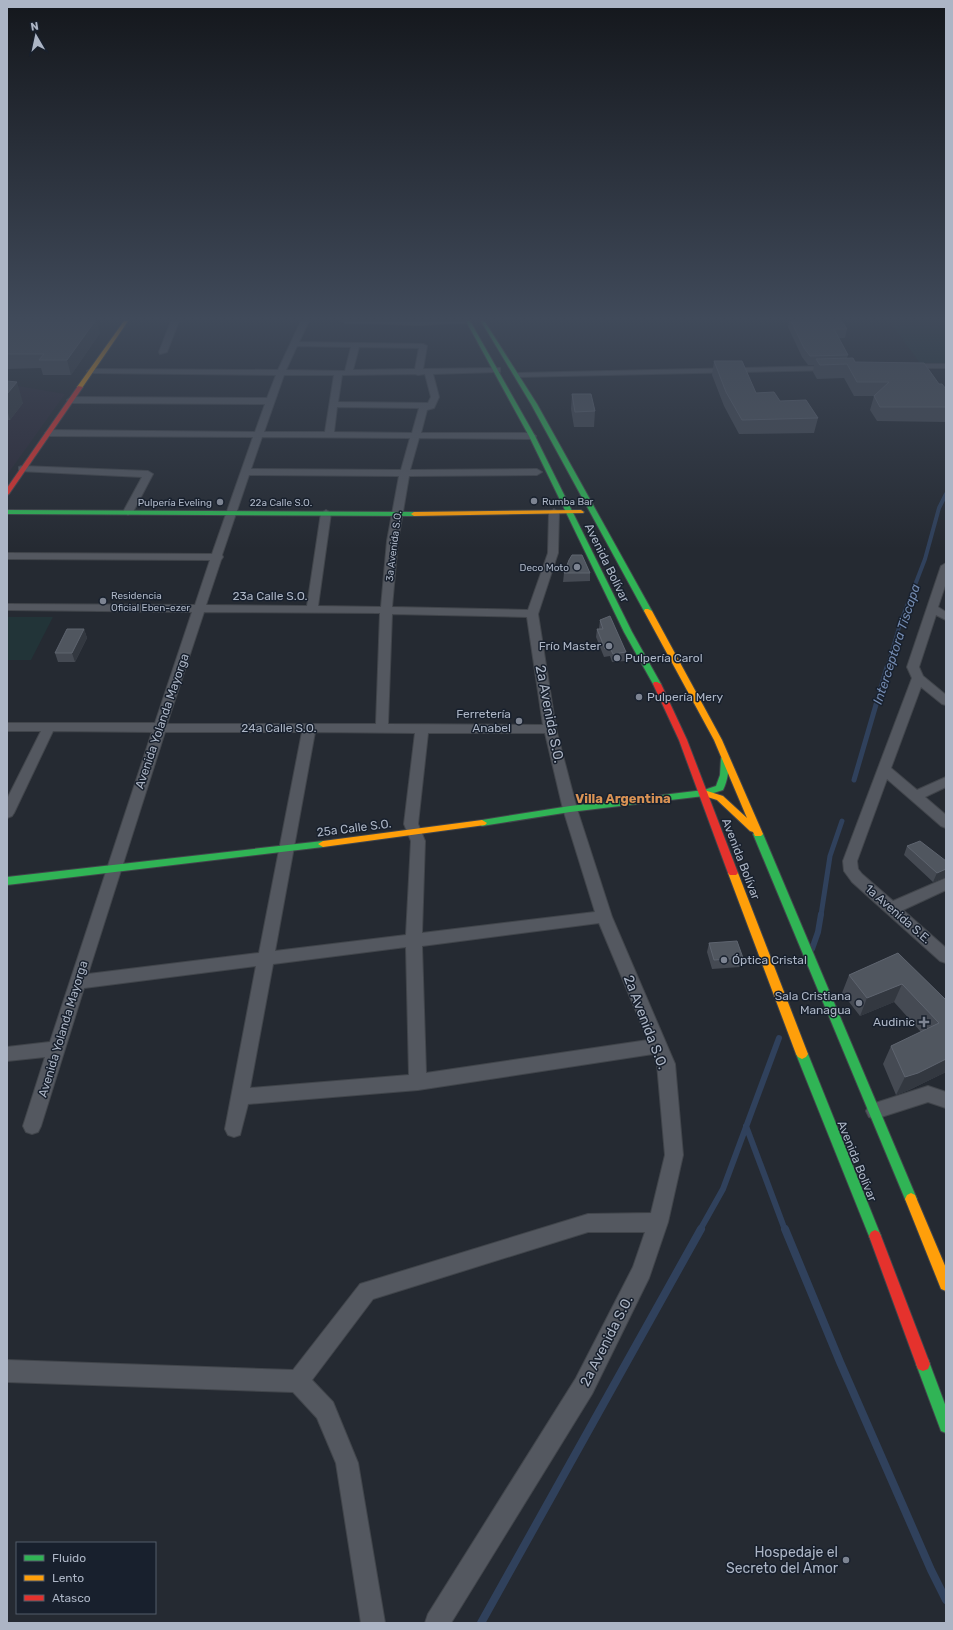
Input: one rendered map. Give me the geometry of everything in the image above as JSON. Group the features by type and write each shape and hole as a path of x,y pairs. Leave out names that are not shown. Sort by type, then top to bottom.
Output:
{"main road":[{"path":"7,493 22,469 73,397"},
{"name":"Avenida Bolívar","path":"511,397 628,632 649,668 683,740 946,1426"},
{"name":"Avenida Bolívar","path":"530,397 660,632 725,758 875,1111 946,1284"},
{"name":"22a Calle S.O.","path":"7,512 396,514 554,512"},
{"path":"554,512 593,512"},
{"path":"704,793 720,788 724,775 725,758"},
{"path":"704,793 720,798 758,834"},
{"name":"25a Calle S.O.","path":"7,881 414,833 570,809 704,793"}],"street":[{"name":"Avenida Yolanda Mayorga","path":"32,1126 159,727 218,557 231,512 273,397"},
{"path":"329,434 336,397"},
{"name":"3a Avenida S.O.","path":"382,728 386,610 396,514 405,472 423,409 430,406 434,397"},
{"path":"71,400 272,402"},
{"path":"335,404 430,406"},
{"path":"48,432 532,436"},
{"path":"22,469 148,474 148,477 128,512"},
{"path":"246,472 537,472"},
{"name":"2a Avenida S.O.","path":"437,1623 584,1386 642,1271 658,1222 674,1155 666,1064 604,917 570,809 550,729 532,614 553,552 554,512"},
{"path":"312,609 326,513"},
{"path":"7,556 218,557"},
{"path":"946,566 932,608 915,673 884,768 946,822"},
{"name":"23a Calle S.O.","path":"7,607 312,609 532,614"},
{"path":"932,608 946,617"},
{"path":"915,673 946,701"},
{"name":"24a Calle S.O.","path":"7,727 550,729"},
{"path":"9,807 49,727"},
{"path":"234,1129 309,728"},
{"path":"418,1082 414,942 418,841 411,824 422,728"},
{"name":"1a Avenida S.E.","path":"884,768 850,861 851,871 946,957"},
{"path":"916,796 946,782"},
{"path":"892,908 946,884"},
{"path":"77,982 266,958 414,942 604,917"},
{"path":"240,1097 418,1082 658,1046"},
{"path":"7,1054 57,1048"},
{"path":"875,1111 928,1094 946,1100"},
{"path":"298,1381 367,1291 588,1223 658,1222"},
{"path":"7,1371 298,1381 325,1410 347,1463 373,1623"}],"shaded area":[{"path":"7,397 63,397 7,475"},
{"path":"7,617 53,617 31,660 7,660"}],"building":[{"path":"573,397 592,397 595,411 575,412"},
{"path":"729,397 777,397 780,401 806,400 818,418 742,420"},
{"path":"875,397 946,397 946,407 880,407"},
{"path":"572,555 582,555 590,573 564,573"},
{"path":"610,616 626,652 613,654 610,648 605,649 597,629 603,629 600,620"},
{"path":"67,629 84,629 72,653 55,653"},
{"path":"920,841 946,861 946,869 937,873 907,846"},
{"path":"737,941 743,958 714,960 709,943"},
{"path":"898,953 946,1000 946,1059 918,1073 905,1077 891,1046 939,1023 902,984 867,998 849,975"}],"waterway":[{"name":"Interceptora Tiscapa","path":"887,668 900,624 925,559 939,508 946,494"},
{"name":"Interceptora Tiscapa","path":"854,780 887,667"},
{"name":"Interceptora Tiscapa","path":"821,915 830,856 842,821"},
{"name":"Interceptora Tiscapa","path":"812,949 818,932 821,914"},
{"path":"746,1126 779,1038"},
{"path":"700,1230 723,1189 746,1126"},
{"path":"746,1126 785,1230"},
{"path":"481,1623 701,1229"},
{"path":"785,1229 840,1362 931,1570 946,1600"}],"traffic: fast":[{"path":"510,397 532,436 628,632 657,684"},
{"path":"530,397 648,611"},
{"path":"7,512 414,514"},
{"path":"482,823 570,809 704,793 720,788 724,775 725,758"},
{"path":"758,834 911,1199"},
{"path":"7,881 323,844"},
{"path":"802,1054 875,1236"},
{"path":"923,1364 946,1426"}],"traffic: slow":[{"path":"414,514 581,512"},
{"path":"648,611 718,740 758,834"},
{"path":"704,793 720,798 753,829"},
{"path":"323,844 482,823"},
{"path":"733,873 802,1054"},
{"path":"911,1199 946,1284"}],"traffic: jam":[{"path":"7,493 73,397"},
{"path":"657,684 683,740 733,873"},
{"path":"875,1236 923,1364"}],"place":[{"name":"Rumba Bar","path":"534,501"},
{"name":"Pulpería Eveling","path":"220,502"},
{"name":"Deco Moto","path":"577,567"},
{"name":"Residencia Oficial Eben-ezer","path":"103,601"},
{"name":"Frío Master","path":"609,646"},
{"name":"Pulpería Carol","path":"617,658"},
{"name":"Pulpería Mery","path":"639,697"},
{"name":"Ferretería Anabel","path":"519,721"},
{"name":"Óptica Cristal","path":"724,960"},
{"name":"Sala Cristiana Managua","path":"859,1003"},
{"name":"Audinic","path":"924,1022"},
{"name":"Hospedaje el Secreto del Amor","path":"846,1560"}],"district":[{"name":"Villa Argentina","path":"623,798"}]}
